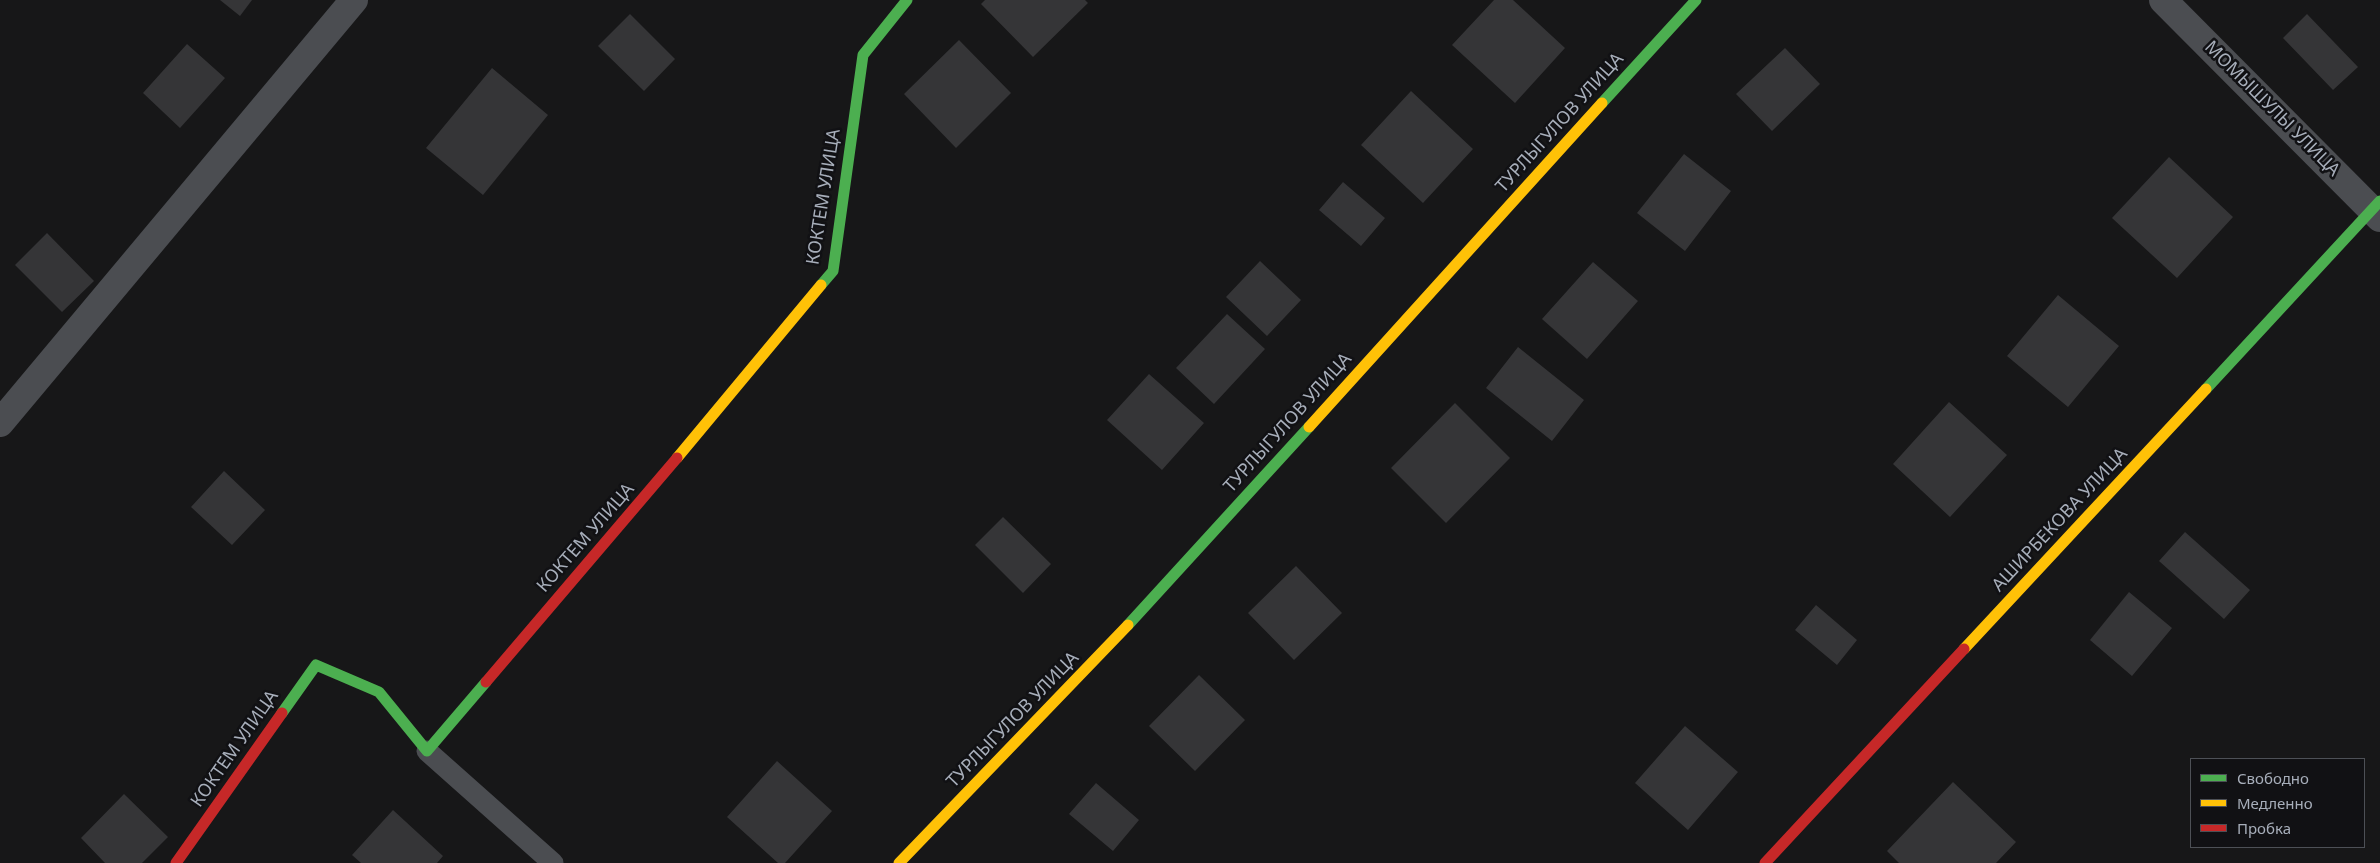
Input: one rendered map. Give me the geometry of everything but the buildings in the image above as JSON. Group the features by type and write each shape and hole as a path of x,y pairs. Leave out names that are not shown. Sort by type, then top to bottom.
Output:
{"street":[{"path":"0,422 354,0"},
{"name":"КОКТЕМ УЛИЦА","path":"176,863 316,665 379,692 427,751 644,498 833,271 863,55 907,0"},
{"name":"ТУРЛЫГУЛОВ УЛИЦА","path":"899,863 1114,641 1696,0"},
{"name":"МОМЫШУЛЫ УЛИЦА","path":"2164,0 2377,209"},
{"name":"АШИРБЕКОВА УЛИЦА","path":"1765,863 2377,209"}],"lane":[{"path":"427,751 553,863"}],"traffic: fast":[{"path":"821,285 833,271 863,55 907,0"},
{"path":"1602,103 1696,0"},
{"path":"2206,389 2380,201"},
{"path":"1128,625 1309,427"},
{"path":"282,713 316,665 379,692 427,751 486,682"}],"traffic: slow":[{"path":"1309,427 1602,103"},
{"path":"677,458 821,285"},
{"path":"1964,649 2206,389"},
{"path":"899,863 1128,625"}],"traffic: jam":[{"path":"486,682 677,458"},
{"path":"1765,863 1964,649"},
{"path":"176,863 282,713"}]}
